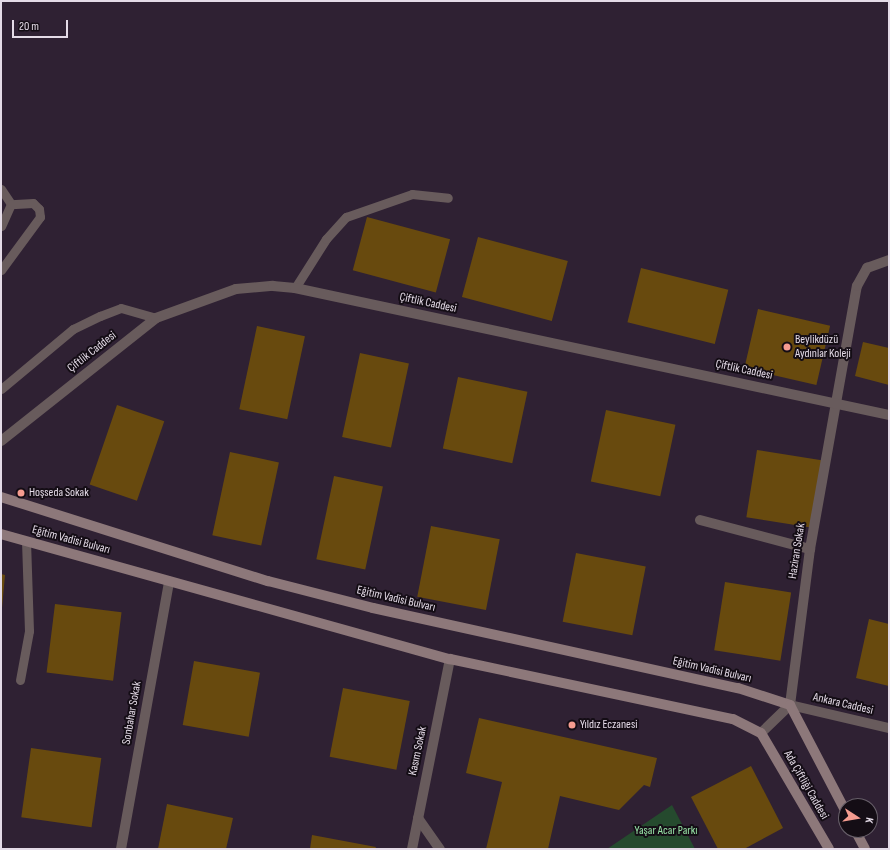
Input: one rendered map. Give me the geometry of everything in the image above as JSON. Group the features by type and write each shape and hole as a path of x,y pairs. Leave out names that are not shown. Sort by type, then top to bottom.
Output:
{"main road":[{"name":"Eğitim Vadisi Bulvarı","path":"1,497 275,583 373,608 738,688 790,705"},
{"name":"Eğitim Vadisi Bulvarı","path":"1,534 450,659 733,719 761,733"},
{"name":"Ada Çiftliği Caddesi","path":"790,705 839,798"},
{"name":"Ada Çiftliği Caddesi","path":"761,733 829,849"},
{"path":"859,838 865,849"}],"street":[{"name":"Haziran Sokak","path":"790,705 810,548 834,402 858,286 867,268 889,260"},
{"name":"Çiftlik Caddesi","path":"1,441 156,318 236,289 295,288 834,402 889,415"},
{"path":"700,520 810,548"},
{"name":"Sonbahar Sokak","path":"121,849 169,581"},
{"name":"Kasım Sokak","path":"412,849 450,659"},
{"path":"761,733 790,705"},
{"name":"Ankara Caddesi","path":"790,705 889,728"},
{"path":"418,818 440,849"}],"lane":[{"path":"1,189 11,204"},
{"path":"295,288 326,239 346,217 412,194 448,198"},
{"path":"1,270 40,217 39,209 33,203 11,204"},
{"path":"1,226 11,204"},
{"path":"1,389 73,329 100,316 121,308 156,318"},
{"path":"20,680 29,631 26,541"}],"green space":[{"name":"Yaşar Acar Parkı","path":"672,805 695,849 607,849"}],"building":[{"path":"367,217 450,239 436,292 353,270"},
{"path":"478,237 568,261 552,321 462,297"},
{"path":"641,268 728,290 715,344 627,322"},
{"name":"Beylikdüzü Aydınlar Koleji","path":"758,309 830,326 816,385 744,368"},
{"path":"257,326 305,336 287,419 239,409"},
{"path":"863,342 889,348 889,385 855,376"},
{"path":"360,353 409,363 391,448 342,437"},
{"path":"458,377 527,392 512,463 443,448"},
{"path":"117,405 164,421 137,501 90,484"},
{"path":"606,410 675,425 660,496 591,481"},
{"path":"757,450 823,460 813,528 746,517"},
{"path":"230,452 279,462 261,546 212,535"},
{"path":"334,476 383,486 365,570 316,559"},
{"path":"431,526 500,539 486,610 417,597"},
{"path":"576,553 646,567 632,635 563,622"},
{"path":"1,574 5,575 2,608 1,607"},
{"path":"725,582 791,592 780,661 714,650"},
{"path":"55,604 122,612 113,681 47,672"},
{"path":"869,619 889,624 889,686 856,678"},
{"path":"194,661 260,673 249,737 183,725"},
{"path":"343,688 410,701 396,770 330,757"},
{"path":"479,718 657,758 650,787 644,785 619,810 560,796 548,849 486,849 502,782 466,773"},
{"path":"31,748 101,758 92,827 21,817"},
{"path":"751,766 783,828 744,849 718,849 691,797"},
{"path":"167,804 233,818 226,849 158,849"},
{"path":"312,835 376,847 375,849 310,849"}],"place":[{"name":"Beylikdüzü Aydınlar Koleji","path":"787,347"},
{"name":"Hoşseda Sokak","path":"21,493"},
{"name":"Yıldız Eczanesi","path":"572,725"}]}
